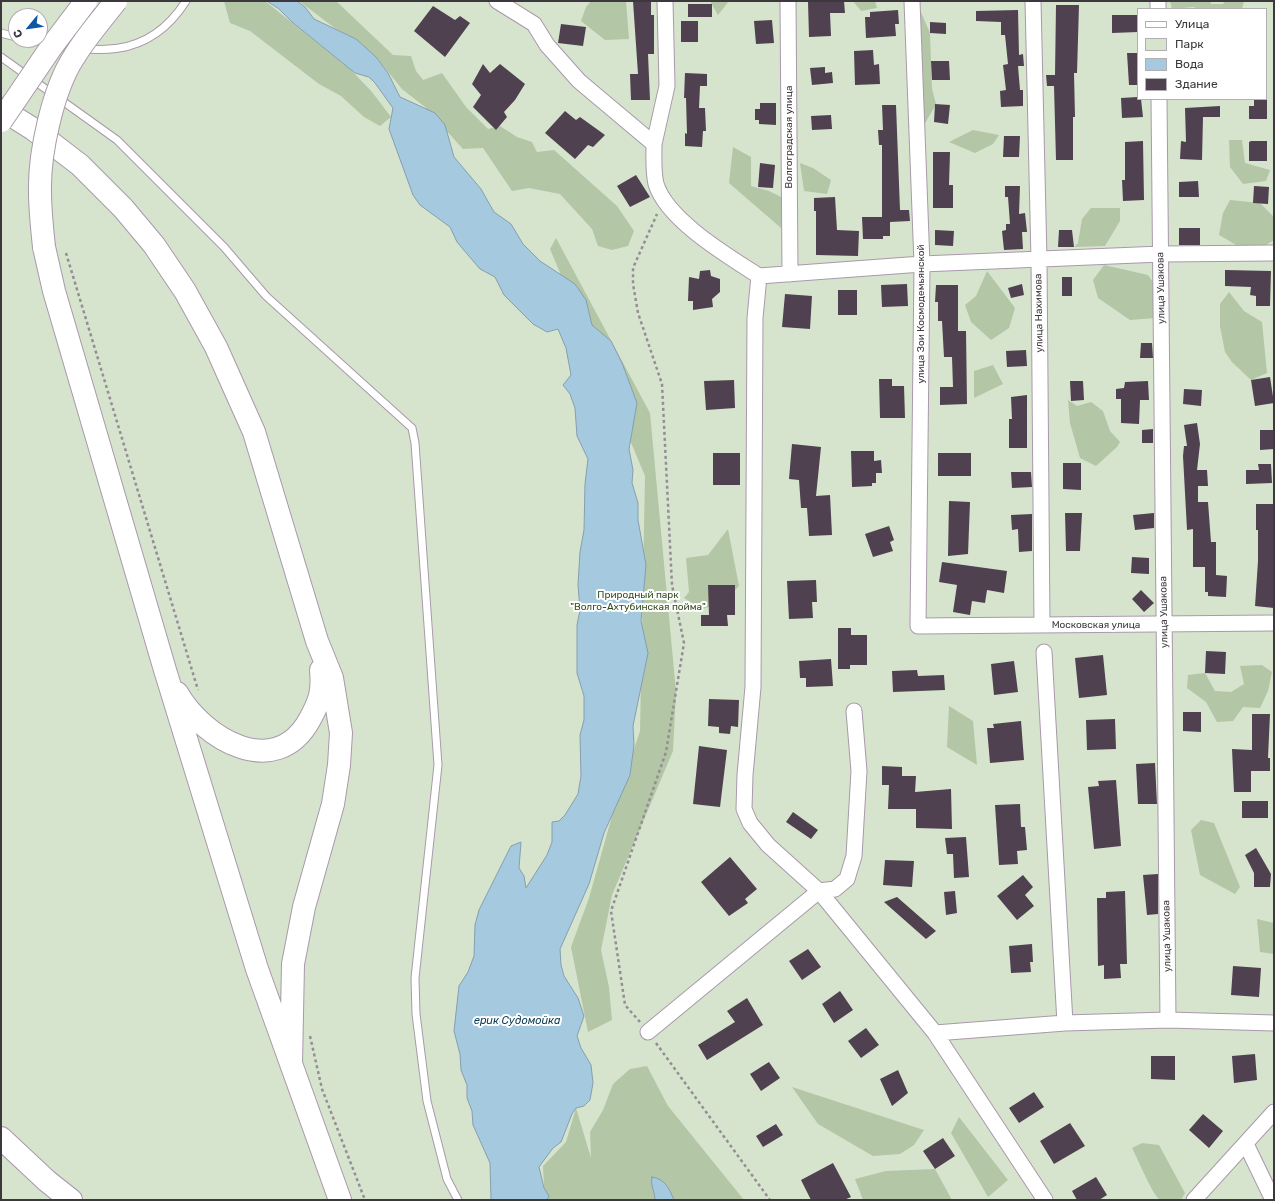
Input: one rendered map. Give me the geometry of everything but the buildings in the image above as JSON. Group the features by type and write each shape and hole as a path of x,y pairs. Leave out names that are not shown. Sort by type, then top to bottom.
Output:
{"main road":[{"path":"1,121 52,46 86,1"},
{"path":"116,1 73,58 60,88 50,120 42,158 40,191 44,246 54,291 165,670 257,970 340,1200"},
{"path":"1,108 33,128 85,170 123,208 154,245 185,291 216,347 254,432 317,641 332,678 341,733 333,804 304,907 293,964 292,1064"},
{"path":"165,670 182,702 201,724 215,735 232,745 252,750 268,751 288,744 305,729 318,705 323,687 317,641"},
{"path":"1,1138 47,1181 71,1200"}],"street":[{"path":"497,1 534,24 547,45 579,81 654,144"},
{"path":"666,1 667,86 654,144 656,183 664,201 680,219 714,246 759,276 922,264 1160,254 1274,254"},
{"name":"Волгоградская улица","path":"788,1 790,274"},
{"name":"улица Зои Космодемьянской","path":"912,1 922,264 918,626"},
{"name":"улица Нахимова","path":"1033,1 1039,260 1042,625"},
{"name":"улица Ушакова","path":"1159,100 1168,1020"},
{"path":"759,276 755,318 753,687 745,775 744,809 750,823 768,845 819,891 935,1033 1045,1200"},
{"name":"Московская улица","path":"918,626 1274,623"},
{"path":"1044,652 1065,1023"},
{"path":"648,1032 819,891 836,889 847,879 854,856 859,771 854,711"},
{"path":"935,1033 1065,1023 1168,1020 1274,1023"},
{"path":"1194,1200 1274,1112"},
{"path":"1246,1144 1273,1200"}],"lane":[{"path":"48,43 93,49 133,45 147,41 172,20 186,1"},
{"path":"1,57 117,140 224,247 266,296 412,428 415,443 438,765 415,978 416,1014 427,1101 447,1179 458,1200"}],"path":[{"path":"664,201 633,268 632,284 638,313 662,384 672,585 684,643 666,752 611,911 625,1005 648,1032 770,1200"},
{"path":"66,253 200,693"},
{"path":"310,1033 322,1089 365,1200"}],"green space":[{"name":"Природный парк \"Волго-Ахтубинская пойма\"","path":"1,1 1274,1 1274,1200 1,1200"},
{"path":"224,1 265,1 351,70 372,92 391,117 380,126 364,117 341,96 319,84 250,31 230,23"},
{"path":"299,1 336,1 393,55 411,56 416,71 423,80 442,73 466,107 488,129 500,126 517,137 532,142 537,152 554,150 617,206 634,231 628,246 612,250 598,246 592,229 560,194 529,188 512,191 483,148 463,149 425,107 402,89 376,57 356,39 336,29"},
{"path":"591,1 626,1 629,39 605,40 581,21 586,7"},
{"path":"710,1 729,1 718,15"},
{"path":"853,1 875,1 877,8 861,11"},
{"path":"1170,1 1210,1 1211,4 1223,4 1225,1 1244,1 1242,8 1172,8"},
{"path":"920,10 930,33 932,89 936,104 923,127 918,75"},
{"path":"973,130 999,135 993,144 975,153 949,142"},
{"path":"1229,140 1242,140 1245,163 1270,170 1266,181 1243,184 1230,167"},
{"path":"733,147 751,157 751,186 769,191 783,198 781,228 729,183"},
{"path":"800,163 813,168 831,180 827,194 804,191"},
{"path":"1230,200 1260,203 1274,217 1274,240 1266,245 1238,246 1219,235 1223,213"},
{"path":"1091,208 1120,208 1120,221 1105,246 1074,247 1078,243 1082,219"},
{"path":"556,238 650,413 676,692 673,751 612,895 601,950 609,987 612,1020 588,1032 571,947 589,898 612,816 640,731 645,476 550,249"},
{"path":"1104,265 1148,275 1161,294 1155,318 1130,320 1098,298 1093,280"},
{"path":"987,271 1015,308 1009,328 991,340 971,322 965,305 976,296"},
{"path":"1229,292 1244,311 1262,322 1267,373 1251,380 1232,362 1225,352 1220,326 1220,304"},
{"path":"993,365 1003,384 974,398 974,371"},
{"path":"1068,400 1077,406 1091,402 1103,411 1110,431 1120,442 1117,447 1096,466 1080,458 1070,423"},
{"path":"728,529 739,586 723,603 702,609 684,598 689,592 686,558 708,555"},
{"path":"1262,665 1272,672 1268,691 1260,708 1243,707 1233,721 1217,722 1206,702 1187,688 1188,675 1205,673 1215,691 1231,692 1244,684 1240,666"},
{"path":"949,706 973,721 977,765 947,747"},
{"path":"1201,820 1214,823 1240,887 1235,894 1200,875 1191,830"},
{"path":"1257,919 1274,923 1274,954 1260,952"},
{"path":"647,1066 668,1106 744,1200 549,1200 544,1188 543,1166 566,1142 576,1108 591,1158 590,1132 603,1110 613,1084 630,1069"},
{"path":"792,1087 924,1130 914,1145 900,1154 873,1156 818,1124"},
{"path":"959,1117 1008,1180 988,1197 951,1133"},
{"path":"1142,1143 1159,1145 1185,1193 1181,1200 1160,1200 1157,1196 1149,1184 1132,1148"},
{"path":"935,1169 952,1200 863,1200 855,1179 886,1171"}],"water":[{"name":"ерик Судомойка","path":"267,1 297,1 305,7 314,19 356,39 376,57 388,73 400,97 435,113 445,125 454,157 481,189 494,212 511,224 523,244 540,261 575,284 586,300 592,325 611,341 622,363 637,403 629,449 633,470 632,483 638,503 638,520 646,565 641,621 648,653 633,726 634,745 630,775 604,833 589,884 560,949 561,965 564,976 578,998 584,1016 577,1036 581,1048 591,1065 593,1083 590,1100 584,1106 576,1108 572,1114 561,1142 553,1148 539,1167 544,1188 549,1196 547,1200 491,1200 490,1163 473,1125 472,1111 467,1098 467,1085 461,1070 460,1054 454,1031 459,986 468,972 474,956 475,925 479,910 511,846 521,842 519,868 524,876 526,888 547,855 552,842 552,822 559,821 565,815 578,794 581,776 580,735 584,720 584,696 577,673 577,625 580,610 578,585 580,552 584,530 585,484 588,459 577,436 575,408 570,394 563,385 571,375 566,348 558,329 547,332 533,324 504,295 495,277 480,269 468,255 457,242 450,227 420,205 413,195 389,129 393,108 375,83 369,77 355,73 292,22 279,9"},
{"path":"652,1177 660,1180 666,1185 674,1200 655,1200"}]}
